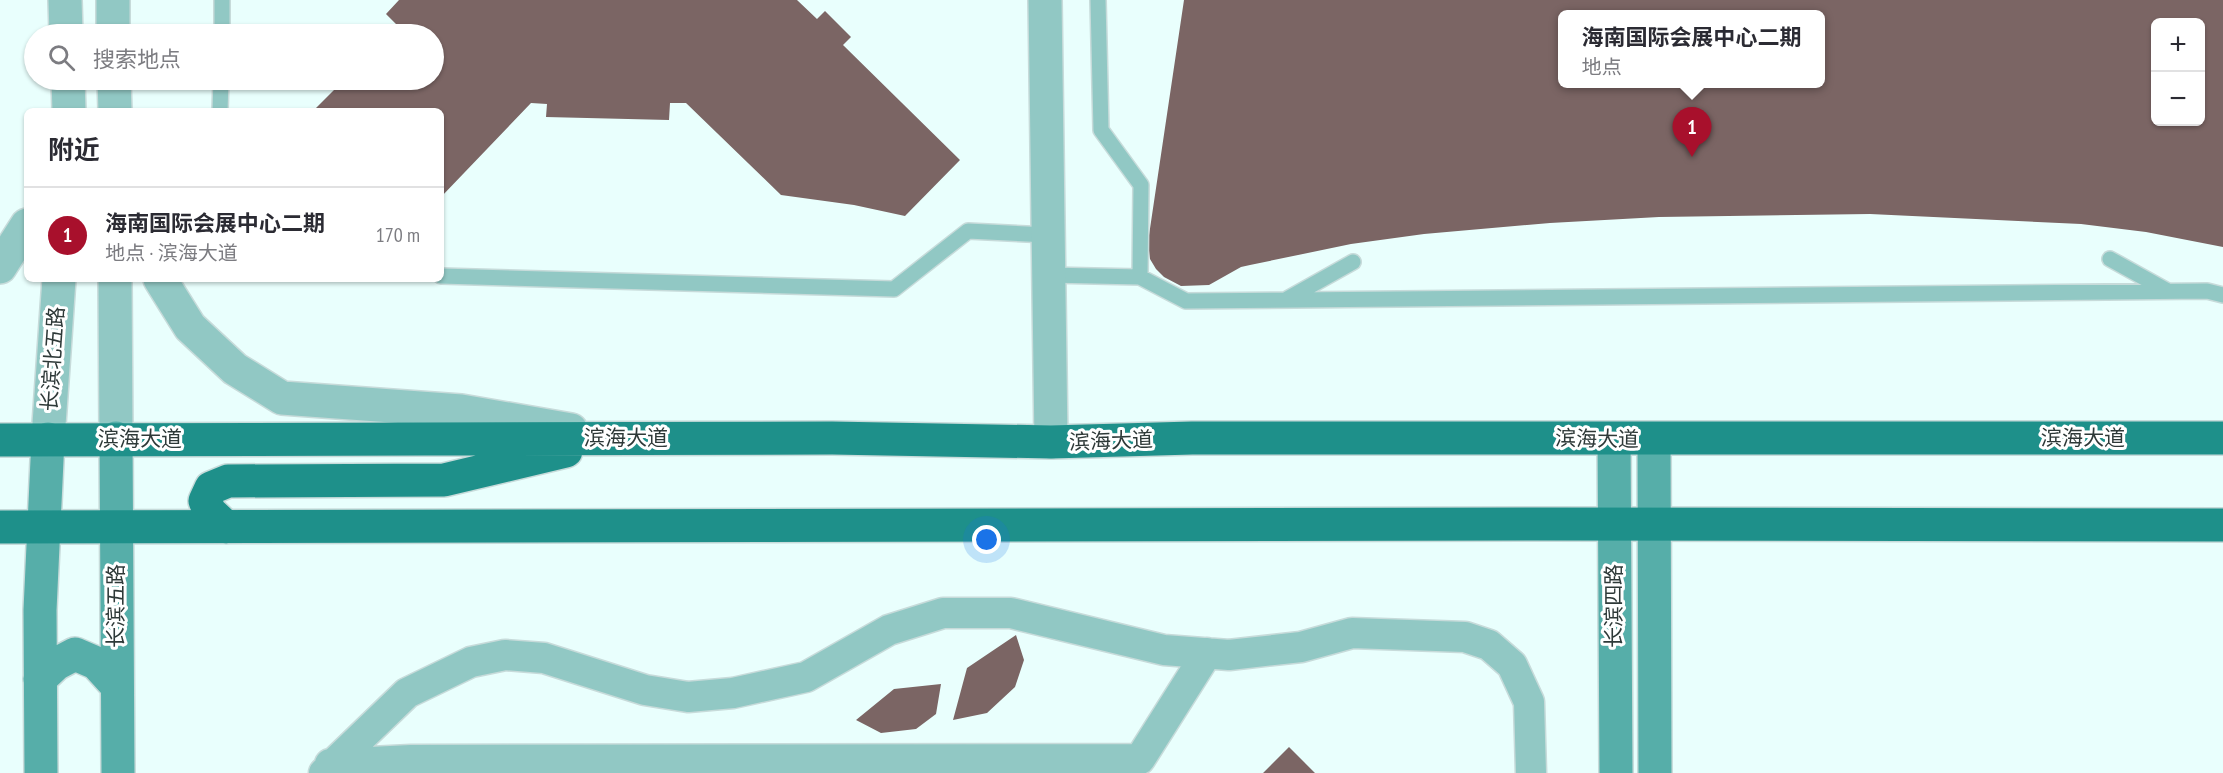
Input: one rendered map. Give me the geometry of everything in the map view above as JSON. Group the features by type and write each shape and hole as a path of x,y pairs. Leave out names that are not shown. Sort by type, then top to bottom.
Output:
{"highway":[{"name":"滨海大道","path":"0,440 617,438 1051,442 1191,438 2223,438"},
{"path":"226,527 210,512 205,501 211,488 228,481 444,480 617,438"},
{"path":"0,527 2223,525"}],"main road":[{"name":"长滨五路","path":"116,438 118,773"},
{"path":"40,773 40,679 48,439"},
{"name":"长滨四路","path":"1614,439 1616,773"},
{"name":"长滨四路","path":"1654,439 1655,773"},
{"path":"40,679 56,664 75,654 96,663 116,685"}],"street":[{"path":"65,0 66,24"},
{"path":"113,0 113,24"},
{"path":"1045,0 1051,442"},
{"path":"68,90 69,108"},
{"path":"114,90 115,108"},
{"path":"0,267 24,231"},
{"name":"长滨北五路","path":"48,439 58,282"},
{"path":"115,282 116,438"},
{"path":"162,282 190,327 235,369 282,398 461,411 617,438"},
{"path":"327,769 407,693 471,662 505,655 544,658 645,690 688,698 733,693 806,677 889,630 943,613 1011,613 1164,650 1229,655 1301,647 1352,633 1465,637 1490,645 1512,665 1529,702 1531,773"},
{"path":"327,769 411,760 1140,759 1207,653"}],"lane":[{"path":"222,0 222,24"},
{"path":"1098,0 1101,130 1141,185 1140,277"},
{"path":"220,108 221,90"},
{"path":"444,276 894,289 968,231 1048,235"},
{"path":"2110,259 2169,291"},
{"path":"1284,300 1353,262"},
{"path":"1049,275 1140,277 1186,301 2169,291 2207,291 2223,296"}],"building":[{"path":"399,0 797,0 817,19 825,11 851,37 843,45 960,160 905,216 854,205 781,195 686,103 670,103 669,120 546,117 547,104 531,103 444,194 444,108 316,108 334,90 444,90 444,24 396,24 386,14"},
{"path":"1184,0 2223,0 2223,247 2146,232 2081,224 1870,214 1659,217 1550,223 1424,234 1351,244 1241,267 1209,285 1181,286 1164,277 1150,259 1148,242"},
{"path":"1016,635 1024,660 1015,687 987,713 953,720 967,668"},
{"path":"941,684 936,714 916,729 881,733 856,720 894,689"},
{"path":"1289,747 1315,773 1263,773"}],"place":[{"name":"海南国际会展中心二期","path":"1692,157"}]}
